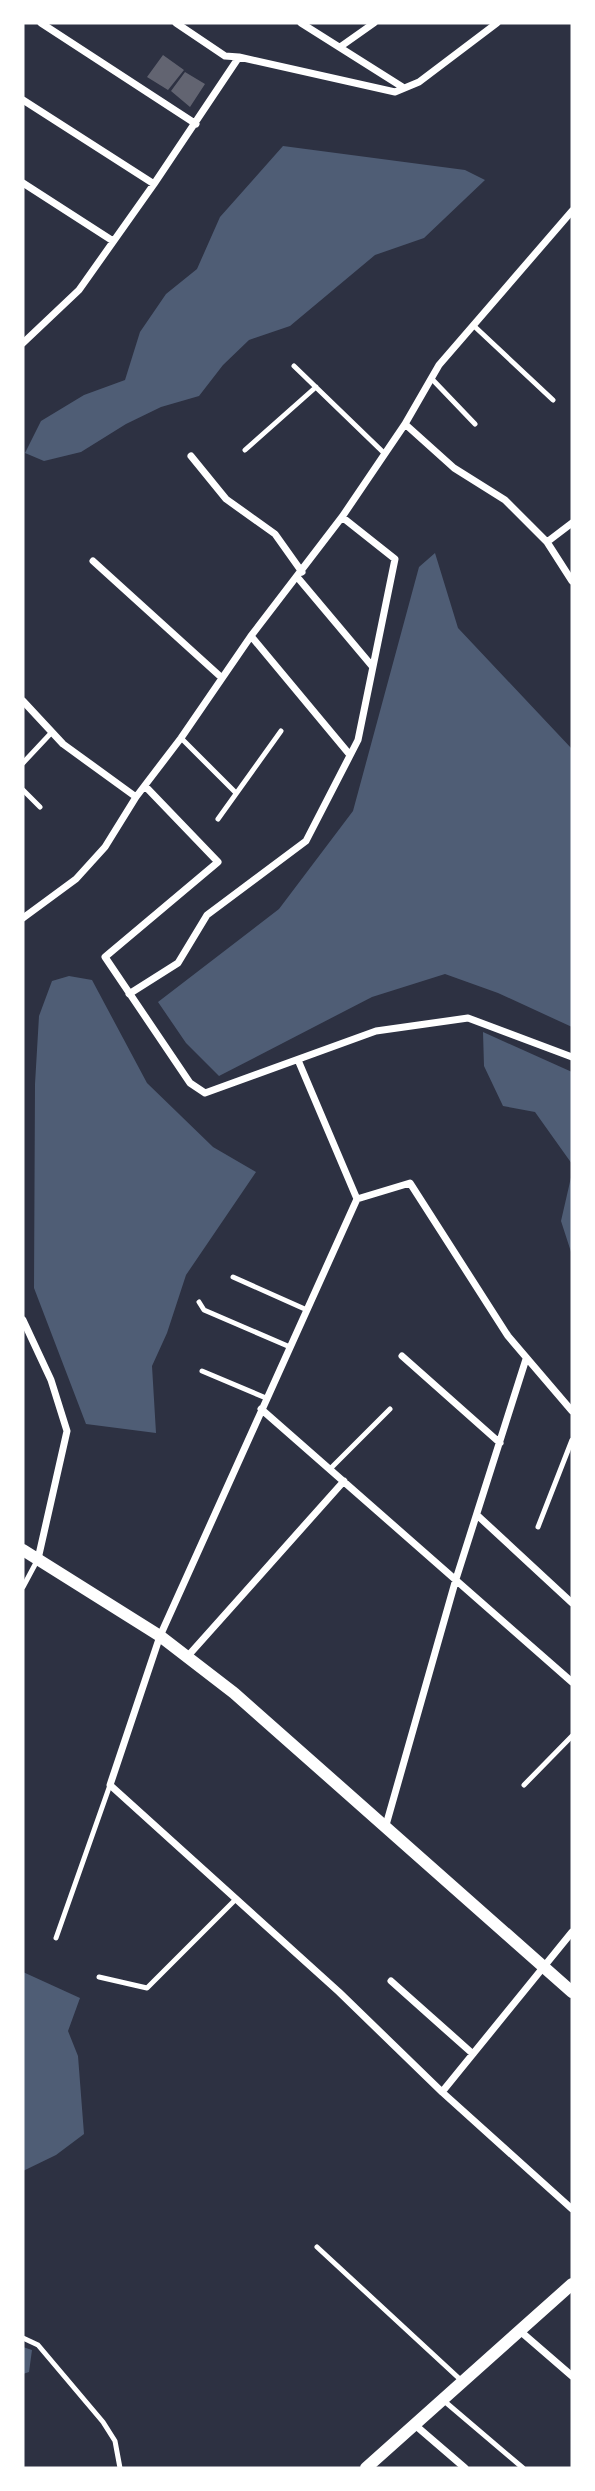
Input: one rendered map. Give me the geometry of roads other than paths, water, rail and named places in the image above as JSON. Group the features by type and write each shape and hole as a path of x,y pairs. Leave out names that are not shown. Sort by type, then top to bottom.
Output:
{"street":[{"path":"41,23 196,124"},
{"path":"176,23 225,56 395,92 419,82 497,23"},
{"path":"301,23 404,88"},
{"path":"340,47 374,23"},
{"path":"23,343 79,290 155,184 239,57"},
{"path":"23,100 155,184"},
{"path":"23,183 113,241"},
{"path":"23,918 76,879 105,847 136,797 251,636 342,517 405,424 439,365 572,211"},
{"path":"405,424 454,468 505,500 547,542 572,581"},
{"path":"191,456 226,499 275,534 300,575 372,666"},
{"path":"129,994 178,963 207,915 306,841 358,740 395,559 342,517"},
{"path":"547,542 572,523"},
{"path":"93,561 222,678"},
{"path":"251,636 349,755"},
{"path":"23,701 63,744 136,797"},
{"path":"145,786 218,862 105,957 190,1083 205,1093 376,1031 468,1018 572,1057"},
{"path":"298,1060 356,1199 160,1636 110,1785 339,1992 442,2092 572,2209"},
{"path":"356,1199 410,1183 508,1336 572,1411"},
{"path":"23,1320 51,1380 67,1431 38,1559"},
{"path":"402,1356 500,1443"},
{"path":"386,1825 456,1579 526,1359"},
{"path":"261,1409 572,1682"},
{"path":"187,1657 344,1481"},
{"path":"477,1515 572,1603"},
{"path":"23,1550 160,1636 234,1693 572,1992"},
{"path":"442,2092 572,1932"},
{"path":"391,1981 473,2054"},
{"path":"366,2468 572,2284"},
{"path":"520,2331 572,2376"},
{"path":"415,2425 465,2468"}],"lane":[{"path":"473,326 553,400"},
{"path":"294,366 385,454"},
{"path":"431,378 475,424"},
{"path":"246,450 316,387"},
{"path":"218,818 281,731"},
{"path":"23,763 52,732"},
{"path":"181,737 236,793"},
{"path":"23,790 40,807"},
{"path":"233,1277 307,1310"},
{"path":"199,1302 204,1310 290,1347"},
{"path":"202,1371 266,1398"},
{"path":"330,1469 390,1409"},
{"path":"538,1527 572,1440"},
{"path":"23,1587 38,1559"},
{"path":"524,1785 572,1736"},
{"path":"57,1938 110,1785"},
{"path":"99,1977 147,1988 236,1899"},
{"path":"317,2247 463,2382"},
{"path":"23,2338 38,2345 103,2422 115,2441 120,2468"},
{"path":"443,2400 523,2468"}],"water":[{"path":"283,146 465,170 485,180 424,238 375,255 290,326 249,340 223,365 199,396 161,407 126,424 81,452 44,461 25,453 41,421 84,395 125,380 140,332 166,294 197,269 220,217"},
{"path":"435,553 458,628 572,749 572,1027 498,993 445,974 372,997 219,1076 186,1043 158,1002 279,909 353,811 419,567"},
{"path":"69,976 92,980 147,1083 213,1147 256,1172 186,1275 167,1333 152,1366 156,1433 86,1424 34,1288 35,1084 39,1016 52,981"},
{"path":"483,1032 572,1072 572,1164 535,1112 503,1106 484,1066"},
{"path":"572,1173 572,1255 561,1221"},
{"path":"23,1972 80,1998 68,2031 78,2056 84,2134 56,2155 23,2171"},
{"path":"23,2347 32,2350 29,2372 23,2374"}]}
